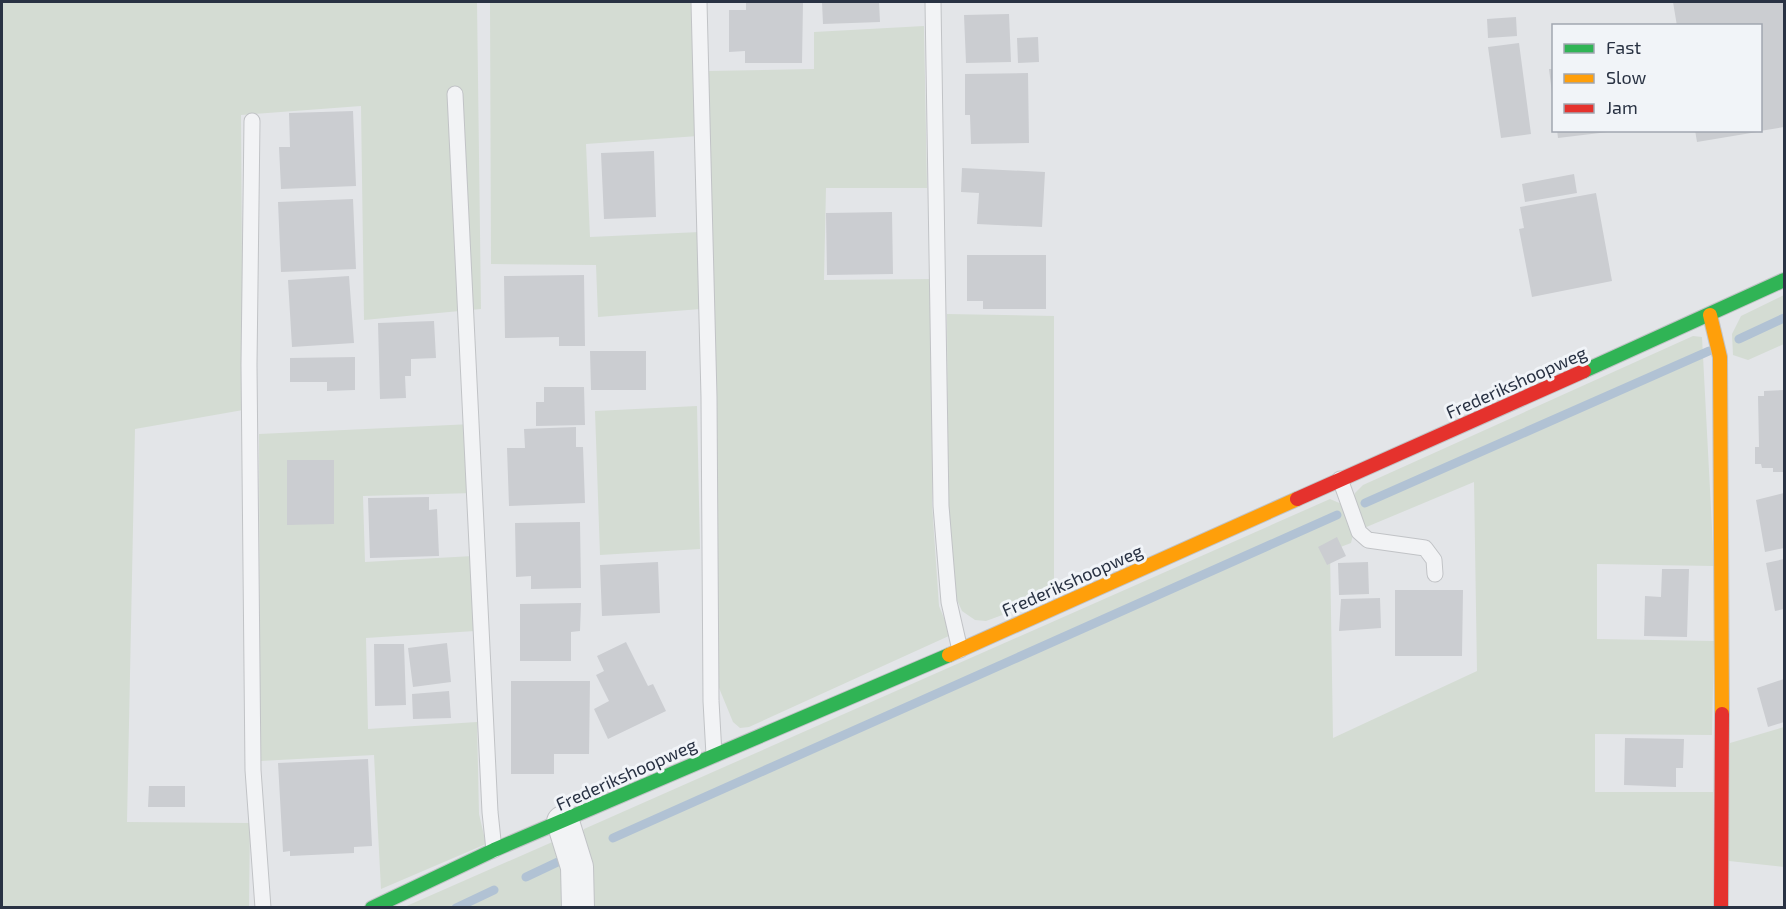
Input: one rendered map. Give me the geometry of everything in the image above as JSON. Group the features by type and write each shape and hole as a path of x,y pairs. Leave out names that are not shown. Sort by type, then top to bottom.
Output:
{"street":[{"name":"Frederikshoopweg","path":"372,908 494,850 960,650 1785,280"},
{"path":"1710,315 1720,357 1721,908"},
{"path":"562,822 577,867 578,908"}],"lane":[{"path":"699,2 709,397 711,701 714,755"},
{"path":"933,2 941,506 949,602 960,650"},
{"path":"455,94 489,812 494,850"},
{"path":"252,121 249,365 253,770 263,908"},
{"path":"1340,479 1359,532 1368,540 1425,548 1434,560 1435,574"}],"shaded area":[{"path":"2,2 477,2 481,309 364,320 361,106 241,115 243,410 135,429 127,822 250,823 249,907 2,908"},
{"path":"490,2 693,2 698,136 586,144 590,237 700,232 701,309 598,317 596,265 491,264"},
{"path":"924,26 927,188 826,188 824,280 934,279 932,504 939,606 951,635 749,727 740,728 733,722 717,683 708,71 814,69 814,32"},
{"path":"1784,295 1784,344 1748,360 1733,355 1732,334 1741,316"},
{"path":"947,314 1054,316 1054,596 986,621 975,620 962,611 953,591 948,520"},
{"path":"1693,336 1702,337 1714,566 1597,564 1597,639 1714,641 1712,735 1595,734 1595,792 1713,792 1713,907 587,907 579,838 584,829 1330,499 1344,505 1353,535 1351,543 1330,551 1333,738 1477,671 1474,482 1364,528 1354,498 1355,493 1363,485"},
{"path":"697,406 700,549 600,555 595,411"},
{"path":"472,424 474,493 363,496 365,562 473,556 475,631 366,638 368,729 477,722 479,814 486,844 381,889 374,755 260,761 259,434"},
{"path":"1784,727 1784,867 1729,861 1730,743"},
{"path":"557,840 571,907 402,908"}],"building":[{"path":"746,2 803,2 802,63 745,63 745,51 729,52 729,10 746,10"},
{"path":"822,2 879,2 880,22 823,24"},
{"path":"1673,2 1784,2 1784,127 1762,131 1762,24 1677,24"},
{"path":"1009,14 1011,62 966,63 964,15"},
{"path":"1516,17 1517,36 1488,38 1487,19"},
{"path":"1038,37 1039,62 1018,63 1017,38"},
{"path":"1519,43 1531,134 1501,138 1488,47"},
{"path":"1549,69 1552,69 1552,93"},
{"path":"1028,73 1029,143 971,144 970,115 965,115 965,74"},
{"path":"353,111 356,186 281,189 279,147 290,147 289,113"},
{"path":"1557,132 1608,132 1558,138"},
{"path":"1695,132 1757,132 1697,142"},
{"path":"654,151 656,217 604,219 601,153"},
{"path":"962,168 1045,172 1042,227 977,224 979,193 961,192"},
{"path":"1574,174 1577,193 1525,202 1522,184"},
{"path":"1596,193 1612,281 1532,297 1519,229 1524,228 1520,207"},
{"path":"353,199 356,269 281,272 278,202"},
{"path":"892,212 893,274 827,275 826,213"},
{"path":"967,255 1046,255 1046,309 983,309 983,301 967,301"},
{"path":"584,275 585,346 559,346 559,337 505,338 504,276"},
{"path":"349,276 354,343 292,347 288,280"},
{"path":"434,321 436,358 411,359 411,376 405,376 406,398 380,399 378,323"},
{"path":"590,351 646,351 646,390 591,390"},
{"path":"355,357 355,390 327,391 327,382 290,382 290,358"},
{"path":"544,387 584,387 585,425 536,426 536,402 544,402"},
{"path":"1784,390 1784,472 1773,472 1773,468 1762,468 1761,464 1755,464 1755,447 1759,447 1758,396 1764,396 1764,391"},
{"path":"576,427 576,447 583,447 585,503 509,506 507,448 525,448 524,429"},
{"path":"287,460 334,460 334,524 287,525"},
{"path":"1784,493 1784,548 1765,552 1756,500"},
{"path":"429,497 429,510 437,509 439,556 370,558 368,498"},
{"path":"580,522 581,588 531,589 531,576 516,577 515,523"},
{"path":"1337,537 1346,556 1327,565 1318,547"},
{"path":"1784,559 1784,609 1775,611 1766,563"},
{"path":"658,562 660,613 602,616 600,565"},
{"path":"1368,562 1369,594 1339,595 1338,563"},
{"path":"1662,569 1689,569 1687,637 1644,636 1645,596 1661,597"},
{"path":"1395,590 1463,590 1462,656 1395,656"},
{"path":"1380,598 1381,628 1339,631 1341,599"},
{"path":"581,603 580,631 571,632 571,661 520,661 520,604"},
{"path":"626,642 648,686 653,684 666,711 608,739 594,709 609,701 596,675 604,671 597,656"},
{"path":"447,643 451,682 413,687 408,648"},
{"path":"374,644 404,644 406,705 375,706"},
{"path":"1784,679 1784,722 1768,727 1757,688"},
{"path":"511,681 590,681 589,754 554,754 554,774 511,774"},
{"path":"449,691 451,718 413,719 412,694"},
{"path":"1625,738 1684,739 1683,768 1676,768 1676,787 1624,785"},
{"path":"368,759 372,846 354,847 354,853 290,856 290,851 283,852 278,763"},
{"path":"149,786 185,786 185,807 148,807"}],"waterway":[{"path":"1739,339 1784,318"},
{"path":"1365,503 1709,351"},
{"path":"613,838 1337,515"},
{"path":"526,877 562,860"},
{"path":"456,908 494,890"}],"traffic: fast":[{"path":"1584,371 1784,280"},
{"path":"372,908 494,850 949,655"}],"traffic: slow":[{"path":"1710,315 1720,357 1722,714"},
{"path":"949,655 1297,499"}],"traffic: jam":[{"path":"1297,499 1584,371"},
{"path":"1721,908 1722,714"}]}
